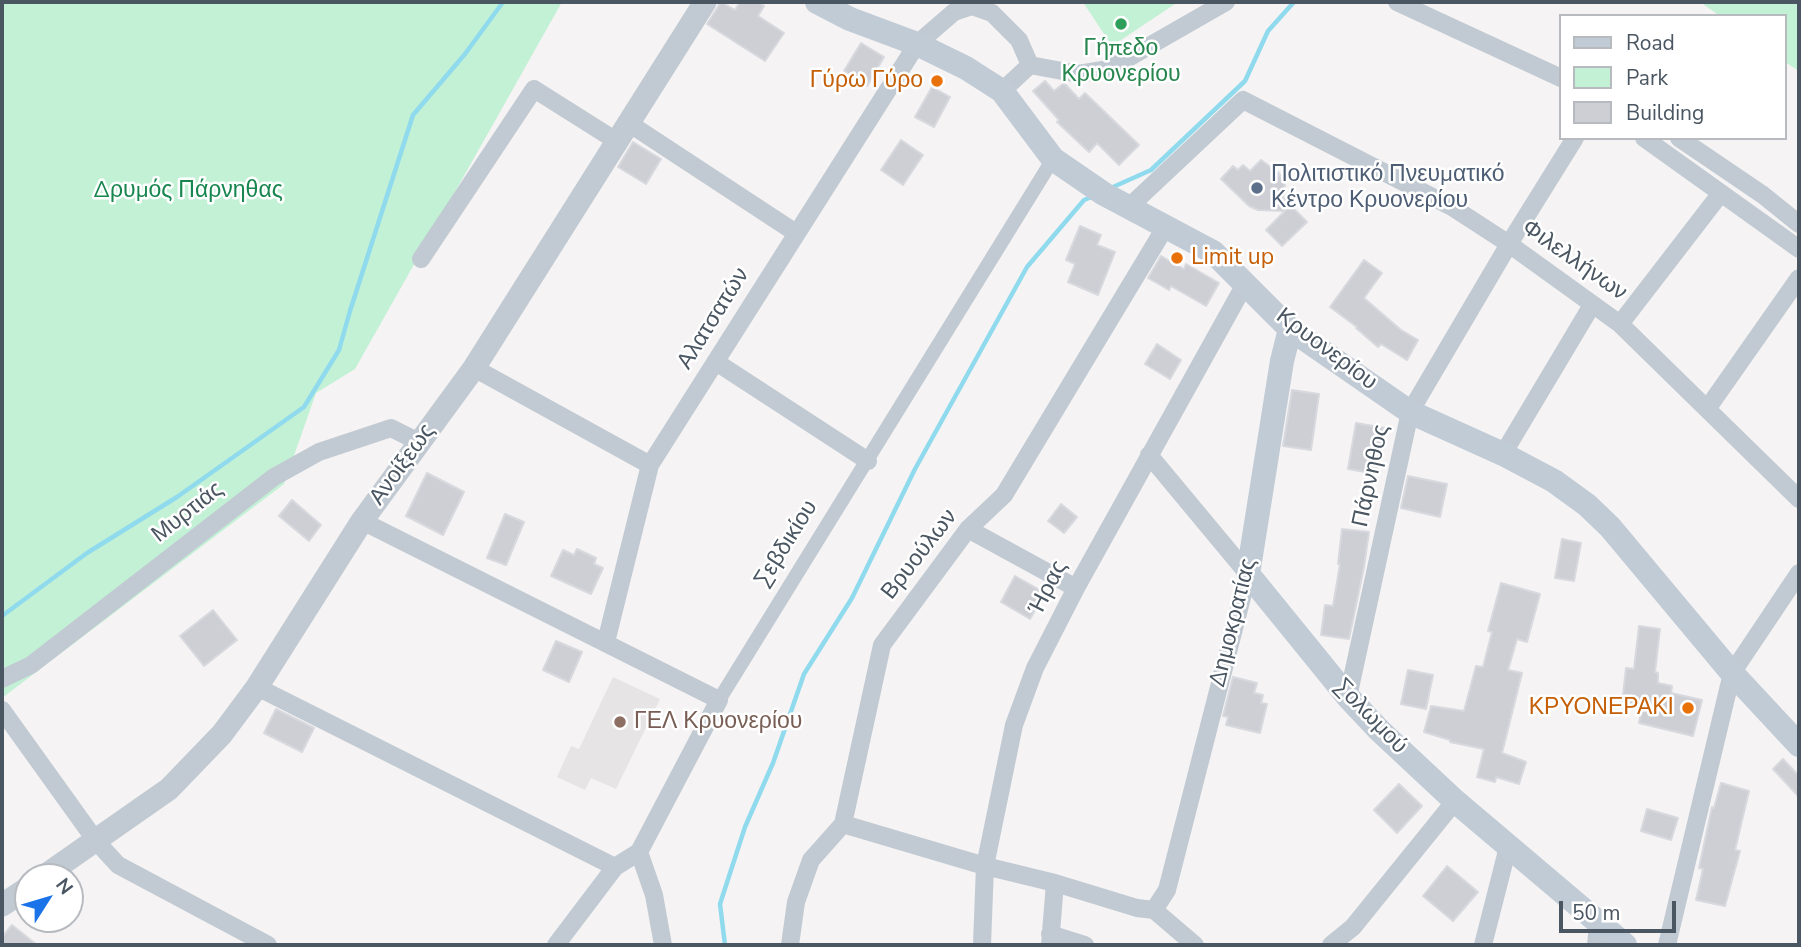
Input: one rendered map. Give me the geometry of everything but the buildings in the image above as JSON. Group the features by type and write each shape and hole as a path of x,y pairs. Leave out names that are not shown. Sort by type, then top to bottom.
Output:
{"main road":[{"name":"Κρυονερίου","path":"817,2 850,19 916,44 965,68 1002,91 1053,159 1104,194 1213,252 1290,329 1410,412 1503,454 1554,481 1587,505 1732,673 1799,745"},
{"name":"Δημοκρατίας","path":"1248,574 1282,361 1290,329"},
{"name":"Σολωμού","path":"1248,574 1348,697 1379,730 1508,847 1597,935 1625,945"}],"street":[{"name":"Ανοίξεως","path":"64,863 169,789 222,734 257,687 362,521 474,368 705,2"},
{"path":"1002,91 1030,65 1078,74 1109,69 1226,2"},
{"path":"1397,2 1560,78"},
{"name":"Αλατσατών","path":"606,642 650,464 916,44 954,12 972,6 992,13 1019,40 1030,65"},
{"path":"421,259 534,89 624,133 796,233"},
{"name":"Φιλελλήνων","path":"1130,206 1243,100 1452,207 1509,244 1620,324 1798,495"},
{"name":"Πάρνηθος","path":"1348,697 1410,412 1574,140"},
{"path":"1647,140 1799,249"},
{"path":"1682,140 1763,195 1799,224"},
{"name":"Σεβδικίου","path":"639,852 719,700 1053,159"},
{"path":"1620,324 1721,193"},
{"name":"Βρυούλων","path":"790,945 796,902 811,860 843,824 882,645 968,530 1004,495 1166,226"},
{"path":"1707,409 1799,278"},
{"name":"Ήρας","path":"982,945 985,866 1014,725 1035,668 1076,588 1245,284"},
{"path":"1503,454 1592,304"},
{"path":"716,362 867,461"},
{"path":"474,368 650,464"},
{"name":"Μυρτιάς","path":"2,679 31,665 285,471 319,452 391,428 419,442"},
{"name":"Σολωμού","path":"1149,455 1248,574"},
{"path":"362,521 719,700"},
{"path":"968,530 1076,588"},
{"path":"1667,945 1732,673 1799,573"},
{"name":"Δημοκρατίας","path":"1154,910 1167,890 1248,574"},
{"path":"257,687 615,867"},
{"path":"2,710 96,841 118,865 268,945"},
{"path":"1331,945 1352,936 1455,801"},
{"path":"843,824 985,866 1055,883 1137,908 1154,910 1195,945"},
{"path":"1483,945 1508,847"},
{"path":"556,945 615,867 639,852 654,895 663,945"},
{"path":"1055,883 1050,940 1085,945"}],"shaded area":[{"name":"ΓΕΛ Κρυονερίου","path":"613,677 660,699 616,789 591,778 585,790 557,777 571,746 579,749"}],"green space":[{"name":"Δρυμός Πάρνηθας","path":"2,2 562,2 355,369 316,393 284,484 2,698"},
{"name":"Γήπεδο Κρυονερίου","path":"1083,2 1178,2 1112,46"},
{"path":"1700,2 1799,2 1799,71 1787,63 1787,14 1717,14"}],"waterway":[{"path":"2,616 87,553 177,497 304,407 339,350 413,115 465,54 503,2"},
{"path":"1113,187 1151,170 1245,81 1268,31 1294,2"},
{"path":"725,945 720,904 745,827 773,763 804,674 852,598 915,469 1027,267 1084,200 1094,196"}],"place":[{"name":"Γήπεδο Κρυονερίου","path":"1121,24"},
{"name":"Γύρω Γύρο","path":"937,81"},
{"name":"Πολιτιστικό Πνευματικό Κέντρο Κρυονερίου","path":"1257,188"},
{"name":"Limit up","path":"1177,258"},
{"name":"ΚΡΥΟΝΕΡΑΚΙ","path":"1688,708"},
{"name":"ΓΕΛ Κρυονερίου","path":"620,722"}]}
